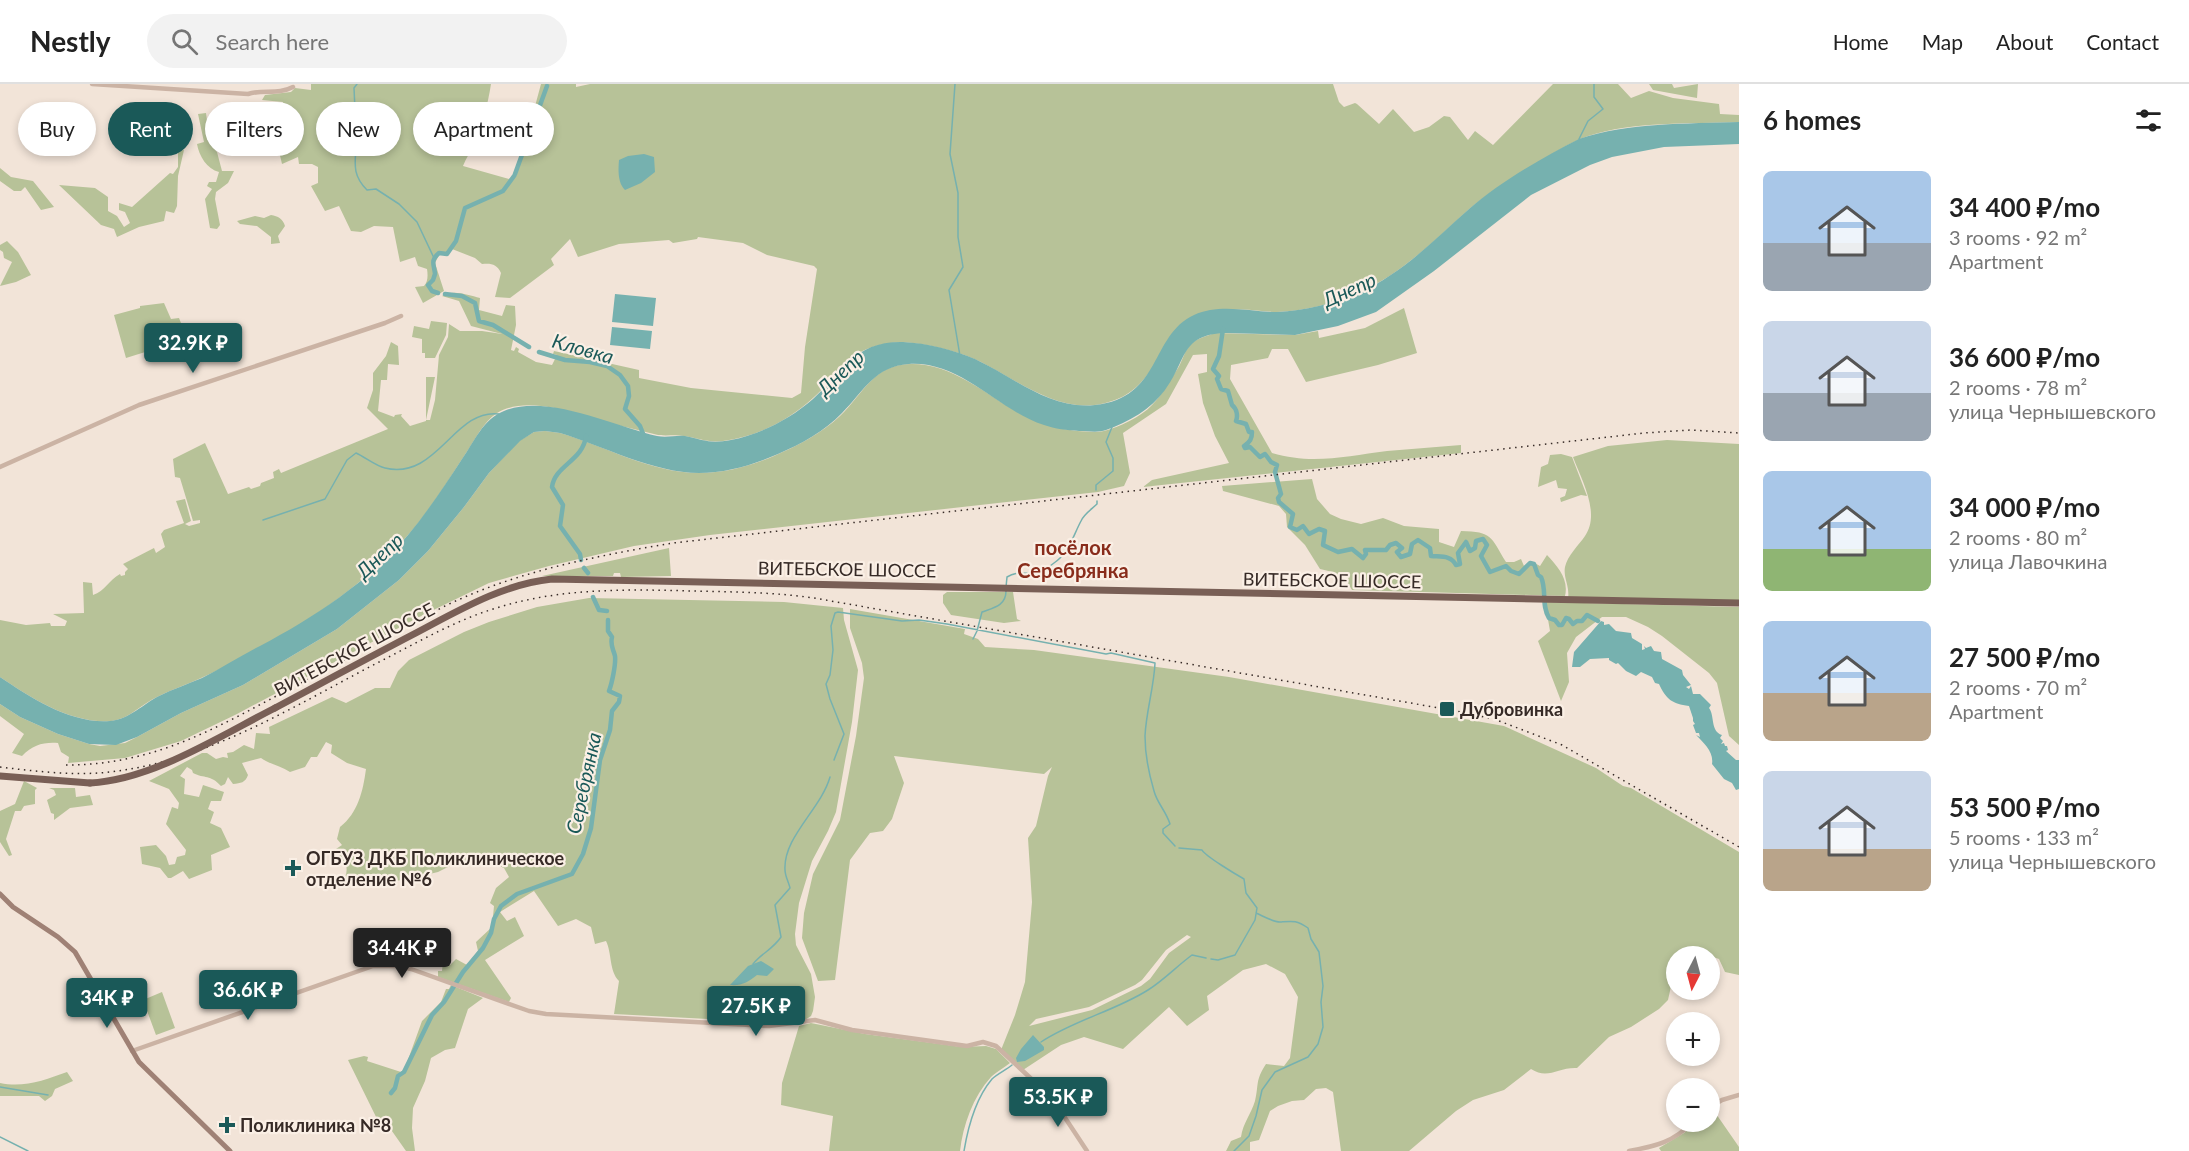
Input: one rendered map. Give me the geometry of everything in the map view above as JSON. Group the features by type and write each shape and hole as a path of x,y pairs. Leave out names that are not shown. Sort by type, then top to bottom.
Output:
{"main road":[{"name":"ВИТЕБСКОЕ ШОССЕ","path":"0,776 90,783 116,781 153,768 274,708 441,620 505,590 531,582 552,579 1739,603"},
{"path":"0,894 75,952 132,1051 148,1072 230,1151"}],"street":[{"path":"92,84 248,94 286,91 293,87"},
{"path":"0,467 139,405 401,316"},
{"path":"132,1051 357,971 374,966 396,966 446,981 529,1011 546,1014 769,1026 814,1020 852,1030 967,1046 990,1043 1052,1098 1087,1151"},
{"path":"1720,1101 1739,1095"},
{"path":"1629,1151 1666,1143 1682,1132"}],"green space":[{"path":"311,84 491,84 487,102 413,102 413,156 468,156 463,166 509,179 517,173 522,156 554,156 554,102 536,102 541,84 576,84 576,87 590,84 1333,84 1339,102 1344,107 1355,103 1379,124 1393,109 1414,132 1429,127 1444,116 1450,117 1468,140 1475,131 1493,145 1553,84 1618,84 1631,98 1649,91 1673,98 1719,104 1720,114 1739,115 1739,122 1682,123 1624,128 1588,136 1567,145 1484,197 1402,268 1372,286 1347,298 1307,309 1277,312 1234,310 1214,316 1170,340 1143,380 1132,391 1112,401 1094,405 1060,402 965,355 904,342 887,343 862,351 847,361 818,394 793,414 771,427 735,439 708,441 680,435 658,435 551,407 509,408 497,413 483,426 439,495 408,535 364,578 312,617 229,665 149,701 123,718 96,721 66,714 38,701 0,677 0,620 26,625 50,623 51,626 65,626 67,621 53,614 84,613 83,582 92,583 93,595 120,574 125,575 128,569 123,564 154,548 156,553 165,547 161,534 164,530 184,523 176,501 185,499 191,521 185,524 189,526 200,523 200,520 193,521 180,478 175,477 173,459 205,443 228,494 260,486 261,483 274,478 273,472 279,469 281,473 388,429 367,408 373,390 373,373 386,356 391,342 398,346 399,365 388,364 387,380 381,380 378,411 394,417 402,414 401,416 410,426 430,420 435,400 439,355 448,337 449,324 460,331 502,334 471,326 459,301 442,296 446,294 461,293 480,298 479,310 502,316 506,305 515,306 516,325 511,350 514,351 516,347 519,349 518,352 536,362 552,365 557,355 553,354 554,351 639,370 639,378 691,388 792,398 801,393 805,347 817,269 814,266 767,255 743,243 698,237 673,243 669,240 619,244 578,257 570,239 551,259 554,265 510,298 495,297 501,273 496,266 482,264 475,258 452,249 448,254 439,255 435,263 444,291 423,303 415,287 424,286 427,269 418,266 415,257 400,262 393,227 374,226 361,232 351,231 339,206 325,211 311,186 318,183 318,167 312,164 299,164 298,157 282,164 280,156 304,156 304,102 262,100 265,95 291,92 295,88 311,90"},
{"path":"1649,84 1672,84 1674,88 1698,84 1697,98 1653,90"},
{"path":"205,113 205,156 218,156 222,171 234,171 228,183 216,192 215,199 220,225 217,229 210,228 205,199 212,189 207,186 209,182 216,182 219,172 204,161 200,153 197,144 204,142 198,114"},
{"path":"178,156 183,156 178,176 177,206 174,213 166,211 164,221 139,227 117,237 114,229 101,225 59,185 95,188 108,197 108,211 117,216 124,227 130,223 125,212 119,210 119,203 132,207 170,173 173,174 178,167"},
{"path":"0,168 11,177 33,181 54,207 41,210 25,187 21,191 14,191 0,181"},
{"path":"271,215 280,218 285,226 278,236 280,243 271,244 271,237 257,226 240,224 237,221 255,216 264,218"},
{"path":"7,241 18,252 31,275 0,286 12,262 4,258 0,250 0,245"},
{"path":"164,303 171,319 179,318 181,323 170,325 174,343 126,358 114,315 140,308 140,306"},
{"path":"1404,308 1417,353 1306,382 1288,349 1272,349 1268,358 1231,365 1230,379 1272,453 1287,457 1315,459 1461,445 1461,453 1143,487 1152,480 1229,463 1215,436 1203,403 1198,374 1207,372 1207,354 1193,355 1166,404 1123,433 1130,473 1124,486 1098,492 710,535 634,546 549,566 489,583 181,741 125,758 68,763 69,757 61,752 58,743 38,745 22,756 12,753 24,734 0,716 0,704 20,717 58,734 89,744 100,746 125,743 181,713 243,685 337,629 399,580 428,551 489,473 519,441 534,432 560,433 663,469 699,473 728,470 765,460 809,439 840,416 878,375 887,369 910,364 926,365 956,375 1025,416 1044,424 1070,430 1101,432 1136,417 1156,401 1189,347 1202,337 1215,333 1295,335 1318,331 1319,338 1365,328"},
{"path":"431,321 447,323 446,335 435,358 425,358 425,353 422,353 422,339 412,337 414,326 429,329"},
{"path":"426,377 435,377 426,420"},
{"path":"1667,440 1739,444 1739,601 1568,599 1566,563 1585,536 1591,517 1585,486 1573,457 1608,446"},
{"path":"1561,454 1572,457 1587,496 1581,495 1561,502 1560,498 1565,496 1567,489 1558,488 1556,480 1538,487 1541,467 1548,464 1550,455"},
{"path":"1312,479 1317,499 1330,514 1341,519 1361,524 1383,518 1404,526 1439,529 1439,542 1454,547 1461,531 1485,534 1493,541 1506,562 1521,559 1524,566 1531,561 1540,566 1547,555 1564,579 1565,596 1352,590 1339,575 1320,569 1305,545 1287,527 1286,514 1279,506 1223,491 1222,486"},
{"path":"669,548 671,576 621,577 620,573 614,573 613,576 542,576"},
{"path":"947,592 1013,592 1017,619 1021,621 1004,623 951,615 943,603 943,595"},
{"path":"589,598 784,602 843,608 844,620 858,670 852,722 836,812 812,861 799,903 796,945 811,974 815,997 811,1016 805,1020 765,1022 614,1014 619,981 614,972 606,941 595,944 591,927 576,919 558,926 534,891 500,912 507,921 515,917 524,936 485,960 511,998 509,1002 438,977 438,971 442,971 443,961 450,965 456,959 467,965 478,951 476,942 492,927 494,906 490,903 496,888 509,877 504,868 490,858 452,865 438,872 404,880 348,885 341,883 346,875 346,867 345,861 339,861 336,849 342,845 337,839 340,827 351,815 359,801 366,769 347,763 331,753 332,745 326,742 317,757 311,757 305,767 290,772 261,758 242,763 248,775 244,781 233,784 228,777 225,784 221,786 210,778 193,773 187,767 180,776 185,779 184,794 199,797 203,785 224,792 221,801 211,801 208,809 214,812 210,823 221,828 230,847 211,855 212,870 189,879 183,871 168,878 160,868 142,864 140,847 156,845 166,856 169,865 175,864 177,857 185,855 186,850 166,824 172,807 178,809 179,803 169,789 149,781 202,753 207,753 216,759 228,758 227,753 244,745 254,749 256,733 270,734 269,727 332,697 346,703 375,688 390,688 398,671 409,660 464,632 537,607"},
{"path":"1545,602 1739,607 1739,745 1729,736 1717,683 1709,673 1662,636 1626,617 1602,617 1576,637 1567,653 1569,682 1561,701 1538,641 1550,631"},
{"path":"850,609 965,629 964,634 978,639 985,647 1034,650 1229,677 1504,726 1596,768 1623,786 1631,788 1739,852 1739,975 1725,972 1720,961 1720,946 1666,946 1666,1000 1668,1000 1659,1009 1631,1027 1609,1037 1577,1068 1548,1073 1531,1069 1504,1090 1473,1100 1456,1111 1409,1151 1341,1151 1333,1092 1326,1088 1316,1089 1304,1100 1292,1101 1270,1111 1259,1140 1250,1142 1250,1151 1226,1151 1231,1141 1241,1137 1266,1064 1284,1066 1290,1058 1298,997 1285,974 1266,964 1243,970 1207,996 1209,1010 1187,1026 1169,1007 1123,1049 1084,1037 1061,1045 1023,1070 1001,1050 1025,982 1032,902 1028,838 1036,826 1052,767 1044,774 894,756 904,783 892,819 883,831 870,833 850,860 835,980 818,981 802,938 804,913 813,874 840,820 856,736 864,678 862,663 850,628","holes":["1187,935 1191,937 1169,953 1150,979 1141,986 1092,1010 1029,1026 1036,1019 1089,1007 1135,985 1142,980 1166,950"]},
{"path":"24,781 37,788 35,804 24,806 21,811 15,811 6,839 12,855 9,856 0,842 0,811 15,804"},
{"path":"49,788 75,788 76,797 90,795 93,805 70,808 54,820 54,814 51,813 47,800 56,795 54,790"},
{"path":"451,985 483,998 468,1009 455,1048 445,1050 431,1058 425,1081 413,1108 412,1128 415,1151 406,1151 387,1124 381,1127 348,1060 364,1056 368,1057 367,1061 401,1072 405,1068 422,1021 441,1002 446,989 449,989"},
{"path":"162,992 175,1028 156,1035 143,1000"},
{"path":"811,1023 865,1034 962,1047 986,1046 996,1049 1010,1063 991,1077 979,1093 966,1121 960,1151 829,1151 833,1116 781,1105 782,1083 799,1026"},
{"path":"67,1072 73,1081 55,1089 52,1096 45,1101 39,1096 0,1096 0,1083 26,1084"},
{"path":"1720,1120 1739,1147 1739,1151 1661,1151 1659,1148 1684,1133 1720,1132"}],"water":[{"name":"Днепр","path":"1739,122 1739,144 1664,147 1612,157 1590,165 1531,195 1434,271 1376,312 1338,326 1295,335 1226,333 1200,338 1192,344 1165,390 1153,403 1131,419 1106,430 1079,431 1044,425 1027,418 946,370 928,365 909,364 887,369 871,381 835,420 812,437 769,458 729,470 699,473 664,469 560,433 534,432 520,441 489,473 428,551 399,580 337,629 243,685 116,745 89,744 58,734 20,717 0,704 0,677 38,701 66,714 95,721 117,720 159,696 202,678 280,635 339,598 392,552 429,507 485,425 490,419 504,411 521,406 560,408 657,436 685,436 712,442 731,440 764,430 795,413 813,399 842,368 861,352 886,343 903,342 931,345 975,359 1033,391 1063,402 1095,405 1117,400 1133,391 1144,379 1169,337 1180,324 1194,315 1214,309 1277,312 1298,310 1358,293 1403,266 1469,209 1507,180 1579,139 1618,129"},
{"path":"644,154 654,157 655,172 641,183 625,190 620,180 619,160"},
{"path":"615,294 656,298 653,326 612,322"},
{"path":"612,327 652,331 650,349 610,345"},
{"path":"1601,621 1604,625 1609,624 1616,631 1631,633 1632,638 1642,644 1642,650 1645,649 1644,646 1646,648 1651,646 1654,651 1661,652 1662,659 1682,670 1691,685 1686,687 1689,689 1691,686 1693,694 1700,694 1711,705 1709,708 1714,727 1722,735 1721,744 1724,743 1728,750 1726,751 1739,760 1739,789 1736,790 1732,783 1724,779 1712,764 1710,752 1696,735 1700,737 1693,725 1695,724 1689,706 1670,700 1652,677 1641,672 1636,676 1609,658 1590,659 1580,667 1572,667 1574,652"},
{"path":"761,961 774,969 767,976 757,975 745,983 730,985 748,966"},
{"path":"1033,1035 1044,1050 1025,1061 1017,1062 1016,1058 1021,1049"}],"waterway":[{"path":"357,84 354,88 355,110 351,111 356,129 355,164 361,183 367,190 376,189 399,204 417,222 434,258"},
{"path":"955,84 950,154 958,193 958,237 963,267 949,290 960,356"},
{"path":"1579,139 1588,121 1603,109 1594,97 1594,84"},
{"name":"Кловка","path":"515,174 547,86"},
{"name":"Кловка","path":"438,293 432,291 428,285 435,274 434,261 439,253 447,254 456,241 465,208 503,191 514,176"},
{"name":"Кловка","path":"445,294 462,296 475,303 479,321 493,325 529,347"},
{"path":"1223,329 1219,356 1213,369 1219,376 1217,379 1221,389 1228,391 1237,413 1236,421 1246,424 1249,432 1252,432 1252,437 1244,446 1245,448 1250,447 1260,457 1265,454 1271,462 1277,465 1275,472 1281,494 1278,498 1279,502 1293,514 1290,527 1297,530 1303,526 1309,534 1319,529 1325,531 1323,545 1338,552 1352,549 1363,558 1366,554 1365,550 1386,550 1390,545 1396,543 1402,548 1397,552 1401,557 1410,554 1412,544 1418,540 1430,548 1431,556 1449,558 1456,565 1460,564 1458,553 1466,542 1470,551 1475,548 1476,541 1483,539 1487,545 1481,556 1490,572 1506,566 1519,574 1530,563 1534,564 1543,582 1545,608 1549,618 1555,620 1559,625 1562,625 1566,618 1573,624 1582,621 1587,615 1598,621"},
{"name":"Кловка","path":"539,352 565,360 607,366 620,375 628,386 629,396 625,409 640,426 644,436"},
{"path":"263,520 325,499 347,460 356,453 382,467 403,469 418,464 432,455 470,422 483,415 499,414"},
{"path":"1096,490 1096,485 1113,471 1113,458 1106,442 1112,427"},
{"name":"Серебрянка","path":"581,560 580,554 560,526 563,505 552,487 558,473 580,451 586,436"},
{"path":"1006,587 1007,577 1017,573 1039,572 1059,559 1070,544 1082,518 1097,504 1097,501"},
{"name":"Серебрянка","path":"584,568 588,573"},
{"path":"973,639 982,612 1001,603 1006,591"},
{"name":"Серебрянка","path":"593,597 599,610 607,611"},
{"path":"834,760 844,734 826,684 830,675 833,650 831,626 835,613 838,612 902,621 919,620 947,624 1155,663 1145,736 1146,750 1155,795 1170,824 1163,829 1163,833 1175,846"},
{"name":"Серебрянка","path":"391,1093 432,1015 483,948 501,906 517,894 572,874 583,854 591,828 600,760 610,730 612,711 619,702 620,696 609,691 614,674 615,656 612,637 608,631 608,620"},
{"path":"753,964 781,937 775,905 790,888 785,872 786,858 790,846 819,800 830,777"},
{"path":"1179,848 1202,850 1244,879 1246,893 1257,908 1255,920 1235,955 1218,960 1211,959"},
{"path":"1234,1151 1249,1136 1262,1090 1275,1072 1308,1057 1318,1044 1323,1027 1321,1002 1323,986 1319,952 1311,939 1308,928 1294,922 1274,921 1256,913"},
{"path":"1041,1042 1148,990 1192,955 1206,958"},
{"path":"964,1151 970,1123 981,1095 992,1079 1012,1065"},
{"path":"0,1087 48,1095"},
{"path":"0,1137 28,1151"}],"railway":[{"path":"66,765 130,758 186,740 241,715 443,607 470,595 526,575 614,554 673,543 1644,433 1691,430 1739,433"},
{"path":"0,767 62,773 99,773 137,768 175,758 246,731 449,626 490,610 540,597 615,590 753,593 814,598 1494,719 1562,745 1739,847"}],"place":[{"name":"Дубровинка","path":"1447,709"},
{"name":"ОГБУЗ ДКБ Поликлиническое отделение №6","path":"293,868"},
{"name":"Поликлиника №8","path":"227,1125"}],"district":[{"name":"посёлок Серебрянка","path":"1073,558"}]}
